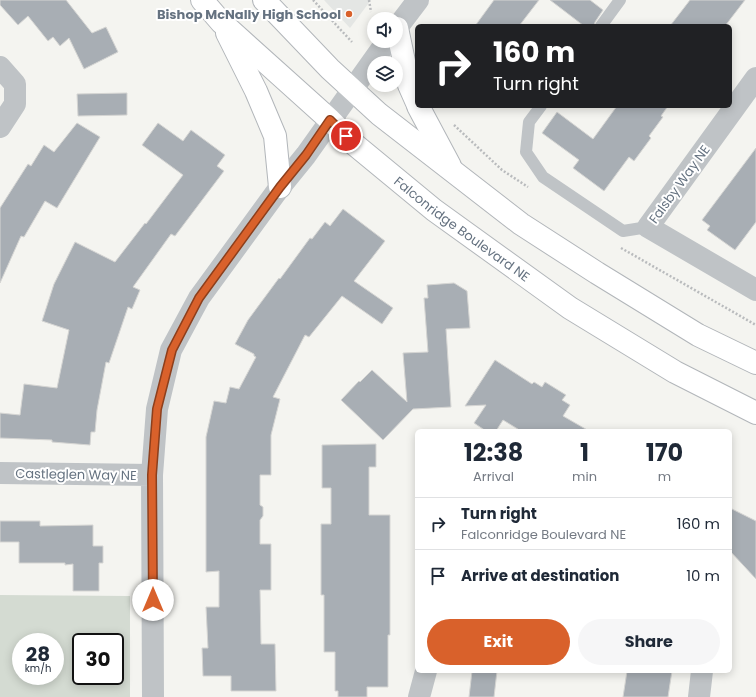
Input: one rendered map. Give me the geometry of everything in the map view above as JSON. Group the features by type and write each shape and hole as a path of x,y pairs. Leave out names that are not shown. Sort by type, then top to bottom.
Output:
{"main road":[{"name":"Falconridge Boulevard NE","path":"202,0 221,22 330,120 354,144 434,210 570,308 675,372 756,413"},
{"path":"264,0 330,68 379,114 521,224 698,335 756,363"},
{"path":"221,22 256,91 275,136 280,187"},
{"path":"398,48 409,85 415,98"},
{"path":"419,108 453,172"}],"street":[{"path":"403,20 418,0"},
{"path":"153,697 152,475 157,409 172,350 199,298 280,187 306,155 382,48"},
{"path":"0,67 15,84 15,104 0,127"},
{"name":"Falsby Way NE","path":"756,78 648,227 756,290"},
{"name":"Castleglen Way NE","path":"0,473 152,475"},
{"path":"419,697 425,673"},
{"path":"699,697 702,673"}],"lane":[{"path":"602,24 620,0"},
{"path":"540,108 529,122 526,152 543,177 623,231 648,227"}],"path":[{"path":"313,0 352,42"},
{"path":"369,0 371,12"}],"shaded area":[{"name":"Bishop McNally High School","path":"324,0 371,0 350,28"},
{"path":"0,595 130,596 130,697 0,697"}],"building":[{"path":"0,0 66,0 92,33 106,27 118,52 84,69 69,38 60,46 53,37 48,41 28,16 18,25 0,5"},
{"path":"494,0 539,0 521,24 476,24"},
{"path":"550,0 590,0 603,10 594,24 581,24"},
{"path":"690,0 745,0 727,24 672,24"},
{"path":"127,93 127,115 78,116 77,94"},
{"path":"616,108 667,108 661,116 663,117 649,136 651,138 634,161 629,157 604,191 573,168 579,160 542,133 557,112 593,139"},
{"path":"77,123 100,137 57,208 45,201 24,237 21,236 0,283 0,208 28,164 31,166 44,145 54,152"},
{"path":"158,123 183,141 191,130 225,155 217,166 224,171 175,236 171,234 133,287 140,290 132,309 128,307 109,363 106,362 97,410 95,432 91,432 90,445 52,442 52,440 0,438 0,413 20,415 24,384 57,388 69,330 42,321 54,284 75,242 115,262 183,175 142,145"},
{"path":"756,148 756,222 735,250 707,230 710,226 702,220"},
{"path":"343,209 385,241 354,281 393,308 382,324 342,296 309,337 305,335 273,397 280,399 271,435 271,475 260,475 260,505 263,507 263,516 260,520 260,544 271,544 271,590 260,590 261,644 275,644 276,691 231,691 231,676 203,676 202,648 208,648 206,607 219,607 219,571 206,572 206,437 214,401 226,403 230,387 239,389 256,357 254,354 235,344 248,320 310,238 312,239 325,222 330,226"},
{"path":"454,283 467,291 470,328 446,329 451,407 413,409 383,440 341,400 372,370 407,402 403,353 428,352 424,298 428,298 427,285"},
{"path":"495,360 532,384 534,382 542,387 545,382 566,395 562,400 570,405 563,416 586,429 518,429 503,420 497,429 483,429 474,423 486,405 465,406"},
{"path":"376,444 376,467 369,467 369,515 390,515 390,635 388,635 388,687 367,687 367,697 338,697 338,691 335,691 335,652 324,652 324,595 321,595 321,524 331,524 331,488 322,488 322,445"},
{"path":"732,509 756,521 756,579 732,553"},
{"path":"0,521 40,521 40,526 93,525 93,546 103,546 103,563 99,563 99,591 73,591 73,564 19,563 19,542 0,542"},
{"path":"472,673 497,673 494,697 469,697"},
{"path":"627,673 672,673 668,697 623,697"}],"place":[{"name":"Bishop McNally High School","path":"349,14"}],"route":[{"path":"153,600 152,475 157,409 172,350 199,298 280,187 306,155 330,120 346,136"}]}
